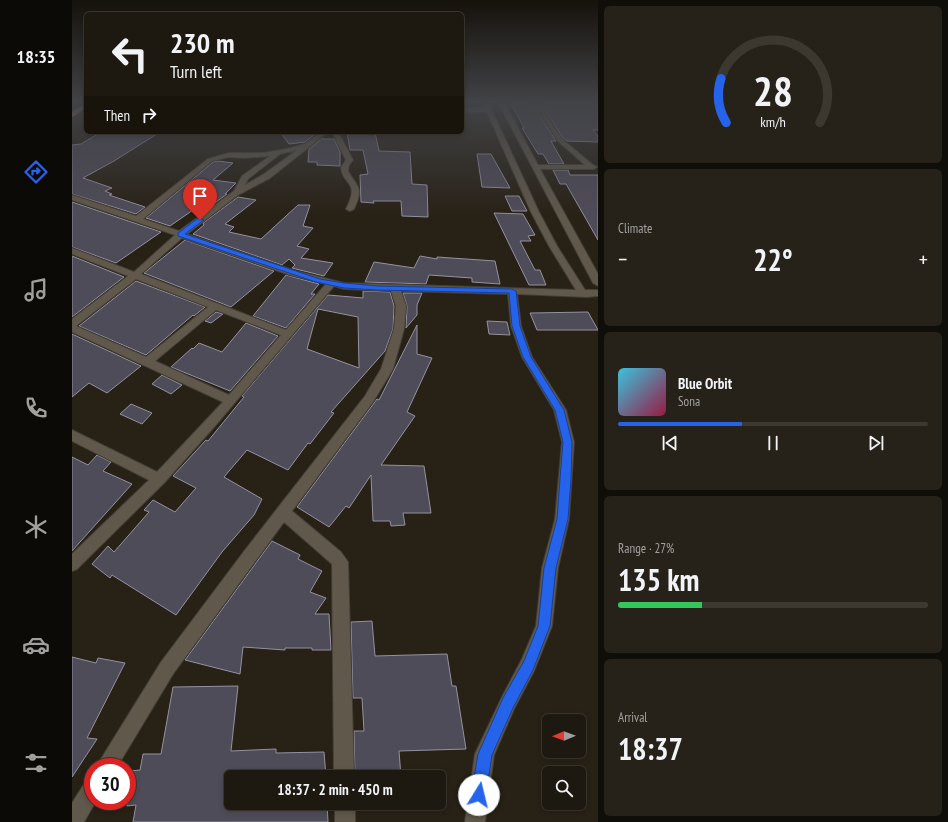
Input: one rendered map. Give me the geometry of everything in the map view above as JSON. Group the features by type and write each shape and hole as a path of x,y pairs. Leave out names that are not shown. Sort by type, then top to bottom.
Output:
{"street":[{"path":"72,324 134,276 181,234 237,193 267,176 315,140"},
{"path":"339,140 350,160 346,163 344,168 348,178 355,187 355,196 350,209"},
{"path":"503,140 535,212 553,246 582,292 598,298"},
{"path":"521,140 598,283"},
{"path":"560,140 594,167"},
{"path":"137,220 210,160 229,155 245,156 278,153 310,144"},
{"path":"237,193 245,178 278,153"},
{"path":"535,167 594,167"},
{"path":"72,197 293,273 344,286 395,289 598,293"},
{"path":"72,252 287,334"},
{"path":"72,564 159,479 332,283"},
{"path":"112,758 167,668 369,399 387,369 399,329 401,306 395,289"},
{"path":"475,822 485,754 508,703 528,665 544,626 550,568 562,519 566,479 568,442 560,410 527,357 516,326 513,291"},
{"path":"147,362 214,307"},
{"path":"72,328 230,400"},
{"path":"72,435 159,479"},
{"path":"283,512 340,562 344,770"},
{"path":"72,822 84,803"},
{"path":"345,810 345,822"}],"building":[{"path":"87,140 147,140 83,178 112,188 105,191 112,194 109,195 145,207 136,214 72,194 72,145 81,144"},
{"path":"286,140 307,140 305,142 289,144"},
{"path":"320,140 335,140 340,152 340,166 317,165 317,162 308,162 309,149"},
{"path":"348,140 377,140 379,151 410,152 412,184 427,185 428,217 402,216 401,201 373,201 374,203 361,202 360,175 368,174 363,150 350,150"},
{"path":"530,140 556,140 551,141 564,164 549,164 543,154 538,154"},
{"path":"598,140 598,142 567,141"},
{"path":"477,154 491,154 510,188 482,187"},
{"path":"218,161 233,163 213,180 236,183 225,194 227,194 197,216 193,210 170,226 146,218 213,162"},
{"path":"553,170 568,170 570,175 598,175 598,240 566,184 560,184"},
{"path":"505,196 519,196 527,211 512,211"},
{"path":"238,197 256,200 225,224 234,227 229,232 261,239 298,205 310,205 303,226 313,228 297,246 309,249 301,258 333,263 324,276 292,268 295,265 289,259 282,265 193,234 204,225 203,223"},
{"path":"72,202 161,232 116,263 72,247"},
{"path":"494,213 523,214 535,235 528,236 531,241 520,241 535,270 540,270 546,285 529,285"},
{"path":"185,240 274,271 231,307 144,273"},
{"path":"72,256 124,277 72,317"},
{"path":"420,256 437,259 437,257 495,261 500,284 472,282 472,278 429,275 426,284 365,282 374,262 414,268"},
{"path":"286,275 319,284 311,294 315,294 286,328 253,316"},
{"path":"136,281 205,307 194,316 193,315 146,355 79,326"},
{"path":"363,291 390,292 394,306 393,329 385,351 331,412 334,413 310,444 308,443 288,470 247,450 224,477 262,499 254,515 222,552 176,615 112,575 110,578 92,564 108,546 114,552 149,512 144,510 153,500 175,512 196,488 173,476 206,440 208,441 244,397 242,396 328,295 363,298","holes":["318,309 358,317 359,368 307,349"]},
{"path":"403,293 422,293 417,305 417,315 406,328 407,306"},
{"path":"216,312 223,314 211,323 205,321"},
{"path":"588,312 598,330 537,330 530,313"},
{"path":"487,321 507,322 510,335 489,334"},
{"path":"246,323 278,336 230,391 171,367 199,343 222,352"},
{"path":"417,325 417,354 432,358 407,412 415,416 381,465 424,466 431,513 403,513 405,525 391,526 390,521 373,521 371,475 349,508 346,506 329,527 297,507 377,399 379,400"},
{"path":"72,334 141,366 107,393 89,383 72,397"},
{"path":"162,375 182,385 171,394 152,384"},
{"path":"131,404 152,413 142,424 120,414"},
{"path":"97,455 111,462 103,471 132,484 72,551 72,457 88,465"},
{"path":"272,541 300,555 298,559 322,571 310,592 326,598 315,614 329,614 331,650 285,648 285,650 243,647 240,674 185,660"},
{"path":"372,621 375,656 447,654 452,686 456,686 466,749 399,751 400,770 355,770 354,731 364,731 362,698 353,698 351,622"},
{"path":"72,657 96,663 98,658 125,663 87,738 97,739 72,777"},
{"path":"238,686 231,751 276,749 276,753 324,752 325,770 224,770 224,810 327,810 328,822 133,822 136,810 136,770 140,770 143,754 161,754 173,687"}],"route":[{"path":"200,220 181,234 293,273 344,286 512,291 516,326 527,357 560,410 568,442 566,479 562,519 550,568 544,626 528,665 508,703 485,754 479,795"}]}
